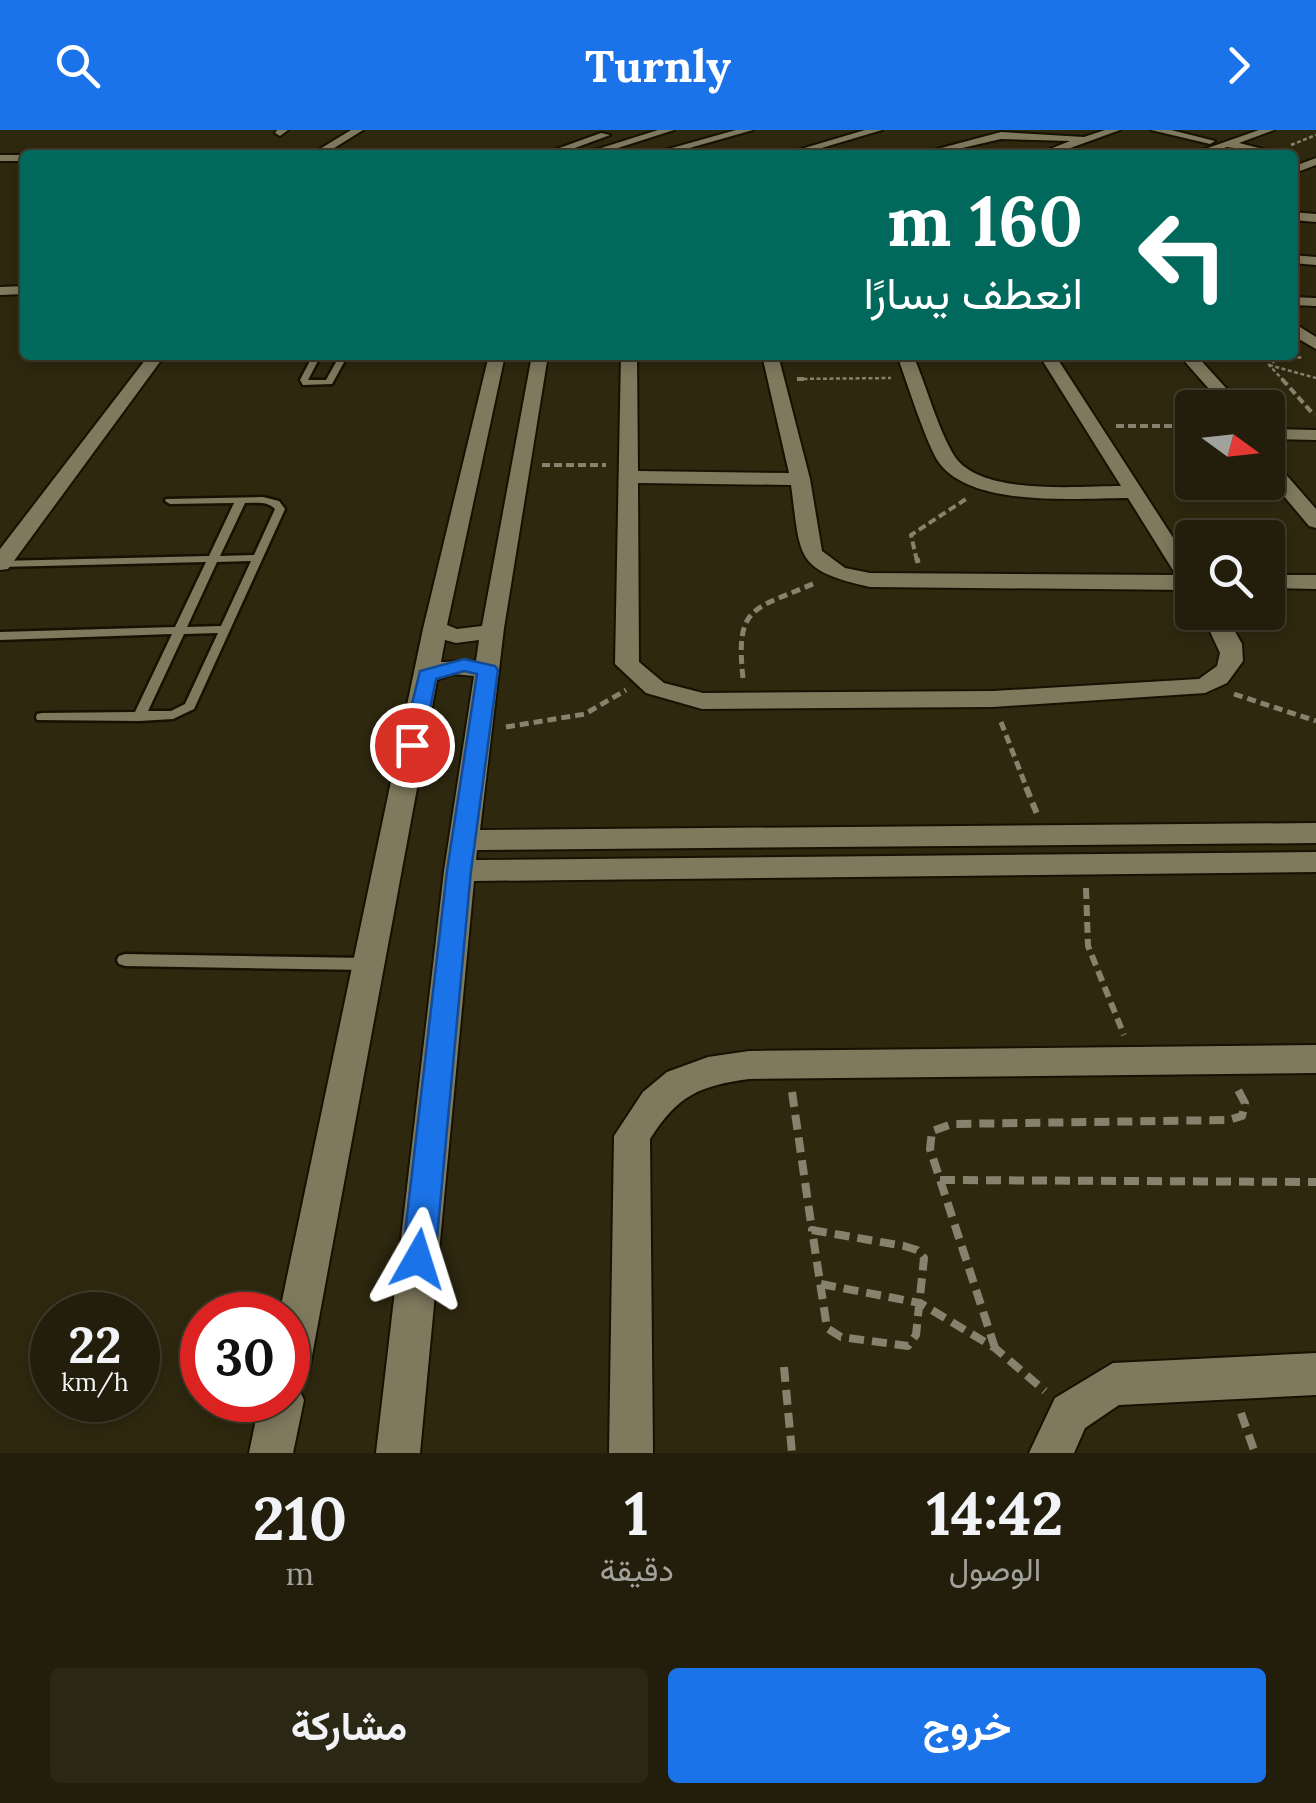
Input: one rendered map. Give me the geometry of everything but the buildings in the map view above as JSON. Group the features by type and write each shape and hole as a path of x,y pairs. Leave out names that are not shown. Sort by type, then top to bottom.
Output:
{"street":[{"path":"324,150 358,130"},
{"path":"556,150 626,130"},
{"path":"601,150 670,130"},
{"path":"671,150 748,130"},
{"path":"1055,150 1115,130"},
{"path":"1156,130 1210,141"},
{"path":"1194,150 1243,130"},
{"path":"1201,150 1269,130"},
{"path":"805,150 869,131"},
{"path":"937,150 1000,131 1032,131 1084,140"},
{"path":"1226,144 1257,150"},
{"path":"813,148 822,150"},
{"path":"0,564 154,360"},
{"path":"303,1292 435,630 496,360"},
{"path":"398,1453 459,871 478,729 539,360"},
{"path":"629,360 627,664 638,677 677,696 746,700 992,699 1205,686 1225,674 1234,658 1224,630"},
{"path":"771,360 800,478 811,550 816,559 838,573 870,580 1175,582"},
{"path":"907,360 948,462 972,478 1028,491 1134,492"},
{"path":"1050,360 1175,556"},
{"path":"1173,360 1200,390"},
{"path":"1193,360 1220,390"},
{"path":"1285,434 1316,435"},
{"path":"1285,461 1315,494"},
{"path":"629,471 800,478"},
{"path":"1285,486 1316,522"},
{"path":"1292,494 1315,494"},
{"path":"1285,582 1316,582"},
{"path":"435,630 469,637 494,631"},
{"path":"427,675 464,665 488,670"},
{"path":"464,840 1316,833"},
{"path":"459,871 1316,862"},
{"path":"630,1453 632,1136 657,1096 699,1071 788,1064 1316,1060"},
{"path":"1051,1453 1070,1413 1112,1384 1316,1374"},
{"path":"272,1453 278,1422"}],"lane":[{"path":"314,360 306,382 329,382 341,360"},
{"path":"139,717 241,500"},
{"path":"42,717 173,716 188,709 280,509 270,501 170,501"},
{"path":"0,564 258,558"},
{"path":"0,636 225,629"},
{"path":"125,960 367,964"}],"path":[{"path":"1269,365 1276,360"},
{"path":"1269,365 1316,378"},
{"path":"1269,365 1316,417"},
{"path":"776,380 914,378"},
{"path":"1093,426 1175,426"},
{"path":"520,465 629,471"},
{"path":"924,581 912,535 990,484"},
{"path":"746,700 738,635 742,625 762,608 838,573"},
{"path":"478,729 569,720 602,709 638,677"},
{"path":"1205,686 1286,708 1316,722"},
{"path":"992,699 1046,835"},
{"path":"1086,864 1084,925 1088,946 1134,1061"},
{"path":"995,1348 930,1150 932,1131 952,1124 1228,1120 1242,1116 1245,1104 1224,1060"},
{"path":"788,1064 812,1230 827,1328 841,1337 908,1346 916,1335 924,1258 917,1250 812,1230"},
{"path":"940,1180 1316,1182"},
{"path":"820,1284 920,1303 995,1348 1070,1413"},
{"path":"784,1367 792,1453"}],"route":[{"path":"412,745 427,675 450,666 488,670 459,871 418,1259"}]}
